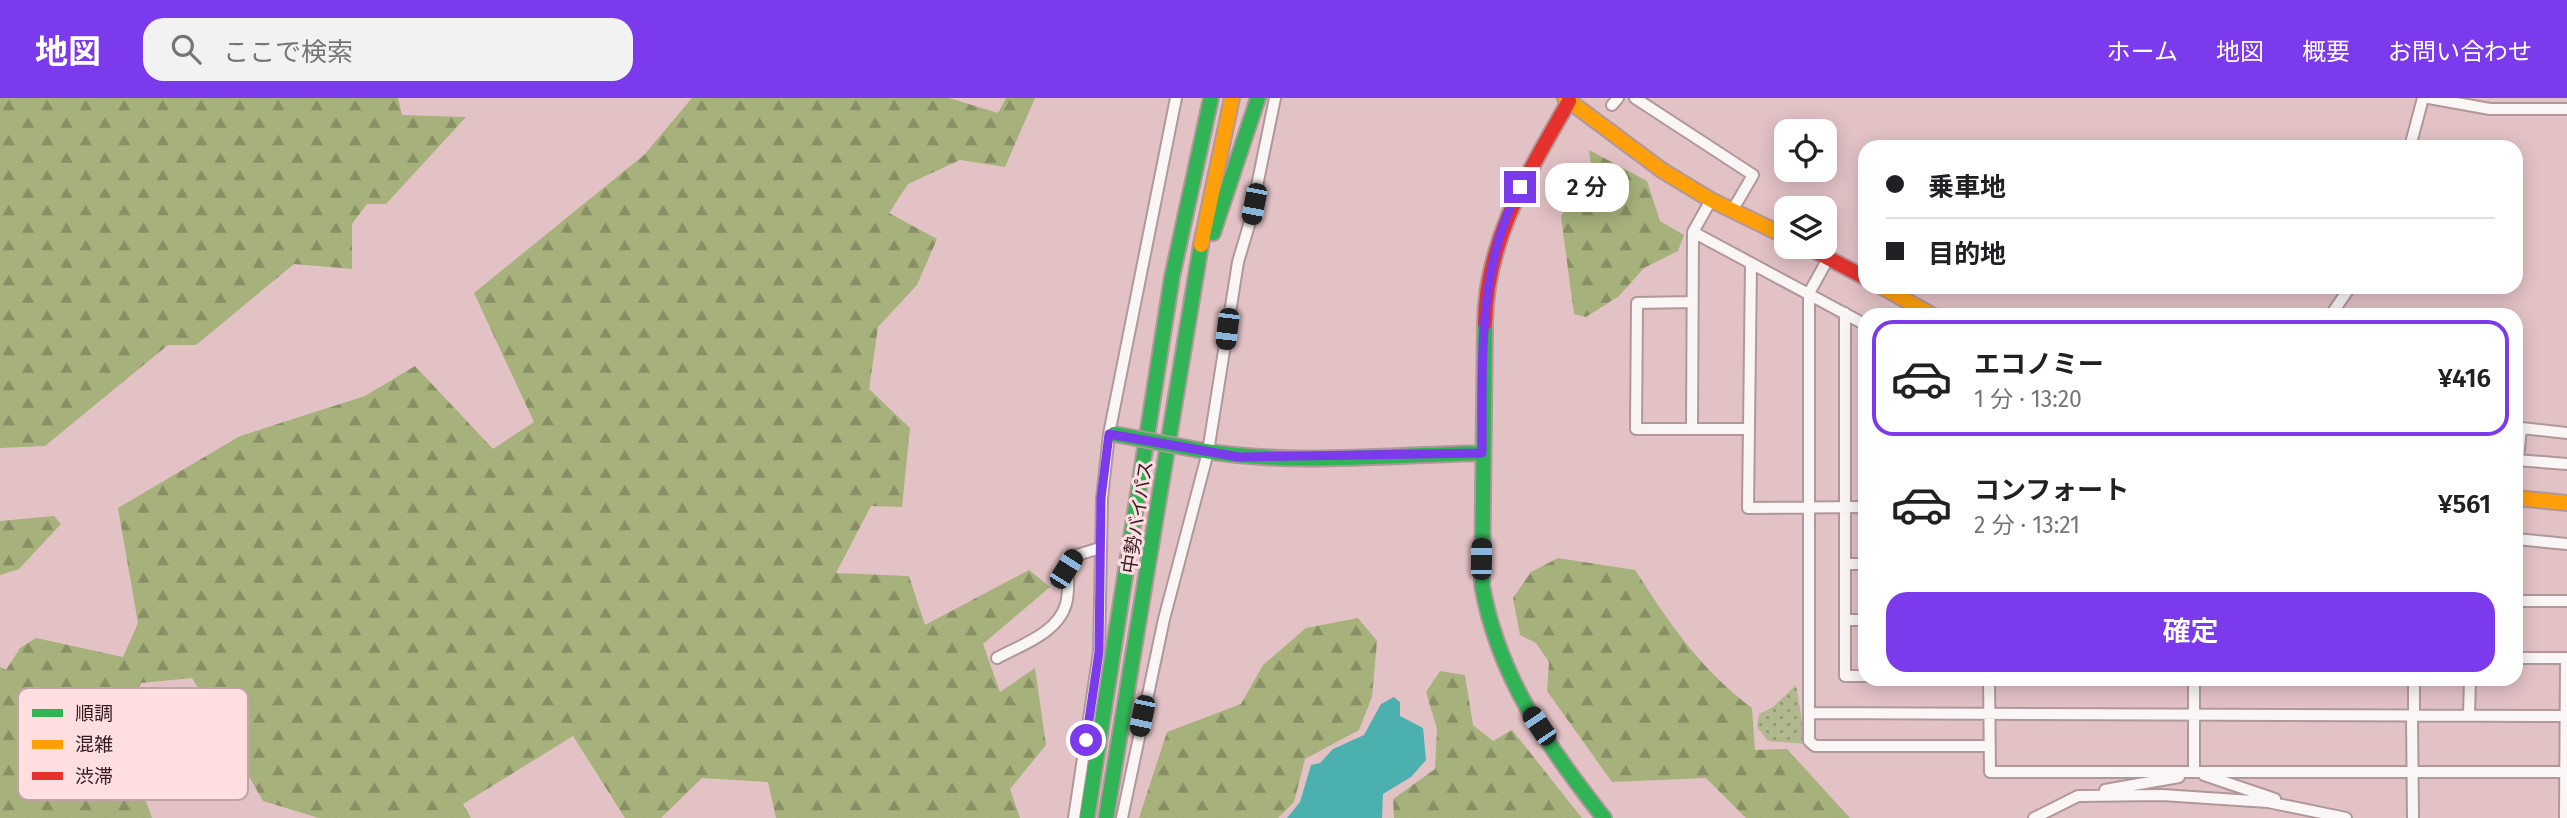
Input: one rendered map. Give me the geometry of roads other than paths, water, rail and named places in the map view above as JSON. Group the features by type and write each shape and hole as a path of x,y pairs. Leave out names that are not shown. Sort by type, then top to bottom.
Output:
{"main road":[{"path":"1172,277 1178,206 1198,98"},
{"name":"中勢バイパス","path":"1087,818 1172,277 1211,98"},
{"name":"中勢バイパス","path":"1106,818 1194,289 1232,98"},
{"path":"1194,289 1246,141 1258,98"},
{"path":"1604,818 1580,788 1511,685 1489,631 1481,559 1482,453 1485,302 1495,248 1508,208 1567,100 1632,150 1711,200 1774,231"},
{"path":"1833,259 1858,273"},
{"path":"1894,294 1920,308"},
{"path":"1112,434 1203,451 1283,457 1482,453"},
{"path":"2523,499 2567,503"}],"street":[{"path":"1074,818 1099,652 1101,498 1176,98"},
{"path":"1122,818 1203,451 1238,262 1250,225 1275,98"},
{"path":"1634,98 1753,175 1732,211"},
{"path":"2412,140 2423,98"},
{"path":"2429,98 2490,109 2567,109"},
{"path":"1692,429 1693,232 1711,200"},
{"path":"1693,232 1858,320"},
{"path":"1828,259 1809,293 1809,741 1815,746 1990,746"},
{"path":"1751,263 1748,508 1858,507"},
{"path":"1692,302 1637,303 1636,429 1748,429"},
{"path":"1845,313 1845,676 1858,676"},
{"path":"2523,428 2567,433"},
{"path":"2523,460 2567,464"},
{"path":"2523,540 2567,544"},
{"path":"997,658 1056,623 1066,605 1066,569 1074,556 1100,548"},
{"path":"1845,564 1858,564"},
{"path":"2523,601 2567,601"},
{"path":"1845,620 1858,620"},
{"path":"2523,658 2567,658 2565,818"},
{"path":"1989,686 1990,772 2565,772"},
{"path":"2194,686 2194,771"},
{"path":"2413,818 2414,686"},
{"path":"2469,715 2470,686"},
{"path":"1810,713 2565,716"},
{"path":"2034,818 2078,796 2194,771 2291,806"},
{"path":"2078,796 2185,795 2291,806 2346,818"}],"water":[{"path":"1394,697 1400,702 1400,716 1423,728 1426,760 1411,777 1383,794 1382,818 1287,818 1300,802 1311,765 1320,763 1333,749 1364,735 1381,704"}]}
